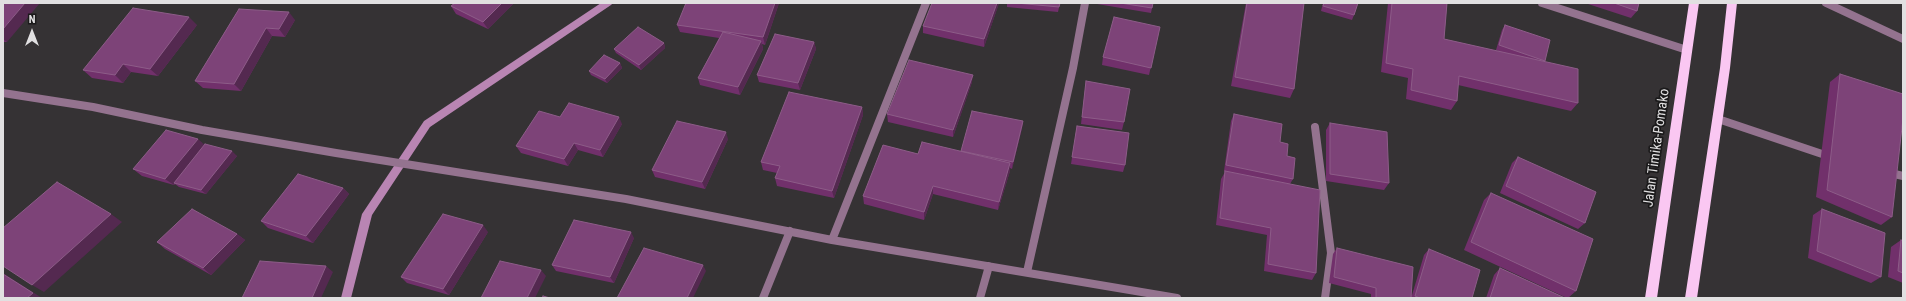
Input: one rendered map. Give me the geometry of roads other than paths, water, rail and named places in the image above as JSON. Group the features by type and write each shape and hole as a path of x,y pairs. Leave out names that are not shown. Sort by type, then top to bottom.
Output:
{"highway":[{"name":"Jalan Timika-Pomako","path":"1650,298 1694,3"},
{"path":"1691,298 1718,119 1732,3"}],"street":[{"path":"832,240 926,3"},
{"path":"1027,272 1074,68 1086,3"},
{"path":"1542,3 1687,50"},
{"path":"1826,3 1903,39"},
{"path":"3,93 93,107 202,130 383,161 618,198 832,240 1176,298"},
{"path":"1718,119 1842,161"},
{"path":"1315,127 1331,253 1325,298"},
{"path":"1880,171 1903,176"},
{"path":"763,298 790,231"},
{"path":"980,298 989,266"}],"waterway":[{"path":"346,298 367,214 427,124 608,3"}]}
